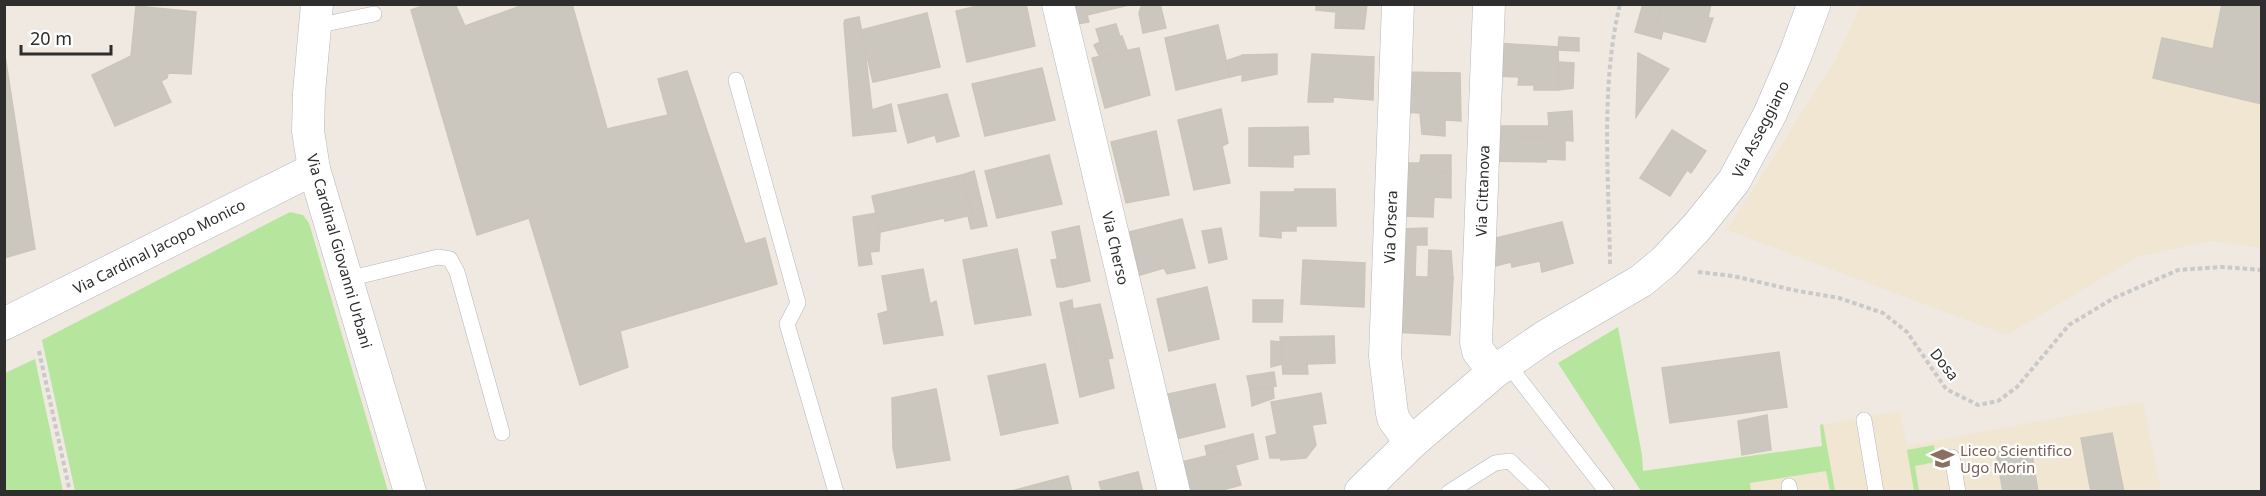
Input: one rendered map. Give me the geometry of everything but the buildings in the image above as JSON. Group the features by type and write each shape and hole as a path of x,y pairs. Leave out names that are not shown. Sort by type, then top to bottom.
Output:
{"street":[{"name":"Via Cherso","path":"1058,4 1174,492"},
{"name":"Via Orsera","path":"1398,4 1385,356 1394,420 1411,443"},
{"name":"Via Cittanova","path":"1489,4 1476,342 1478,351 1500,367"},
{"name":"Via Asseggiano","path":"1361,492 1411,443 1500,367 1641,281 1664,262 1697,227 1734,181 1770,114 1814,4"},
{"name":"Via Cardinal Giovanni Urbani","path":"316,15 308,131 314,169 410,492"},
{"name":"Via Cardinal Jacopo Monico","path":"4,324 314,169"}],"lane":[{"path":"316,15 374,14"},
{"path":"736,80 798,303 787,324 836,492"},
{"path":"348,279 438,257 450,259 457,272 502,432"},
{"path":"1500,367 1607,492"},
{"path":"1864,420 1876,492"},
{"path":"1952,457 1958,492"},
{"path":"1449,492 1495,463 1510,461 1542,492"}],"path":[{"path":"1610,269 1607,164 1609,90 1620,4"},
{"name":"Dosa","path":"1695,272 1733,276 1839,298 1883,313 1907,332 1946,389 1978,405 1998,401 2017,387 2068,325 2114,298 2178,270 2222,267 2262,270"},
{"path":"39,351 70,492"}],"shaded area":[{"path":"1861,5 2261,5 2261,248 2210,241 2137,257 2007,335 1727,230 1835,61"},
{"name":"Liceo Scientifico Ugo Morin","path":"2143,402 2161,491 1651,492 1643,471 1822,446 1820,425 1900,411 1907,446"}],"green space":[{"path":"290,212 303,215 309,223 388,491 75,491 42,340"},
{"path":"1618,327 1643,471 1822,446 1820,425 1823,424 1835,491 1830,491 1826,471 1750,483 1751,491 1641,491 1558,363"},
{"path":"35,359 63,491 5,491 5,373"},
{"path":"1934,445 1936,462 1915,466 1919,491 1914,491 1907,450"}],"place":[{"name":"Liceo Scientifico Ugo Morin","path":"1942,459"}]}
